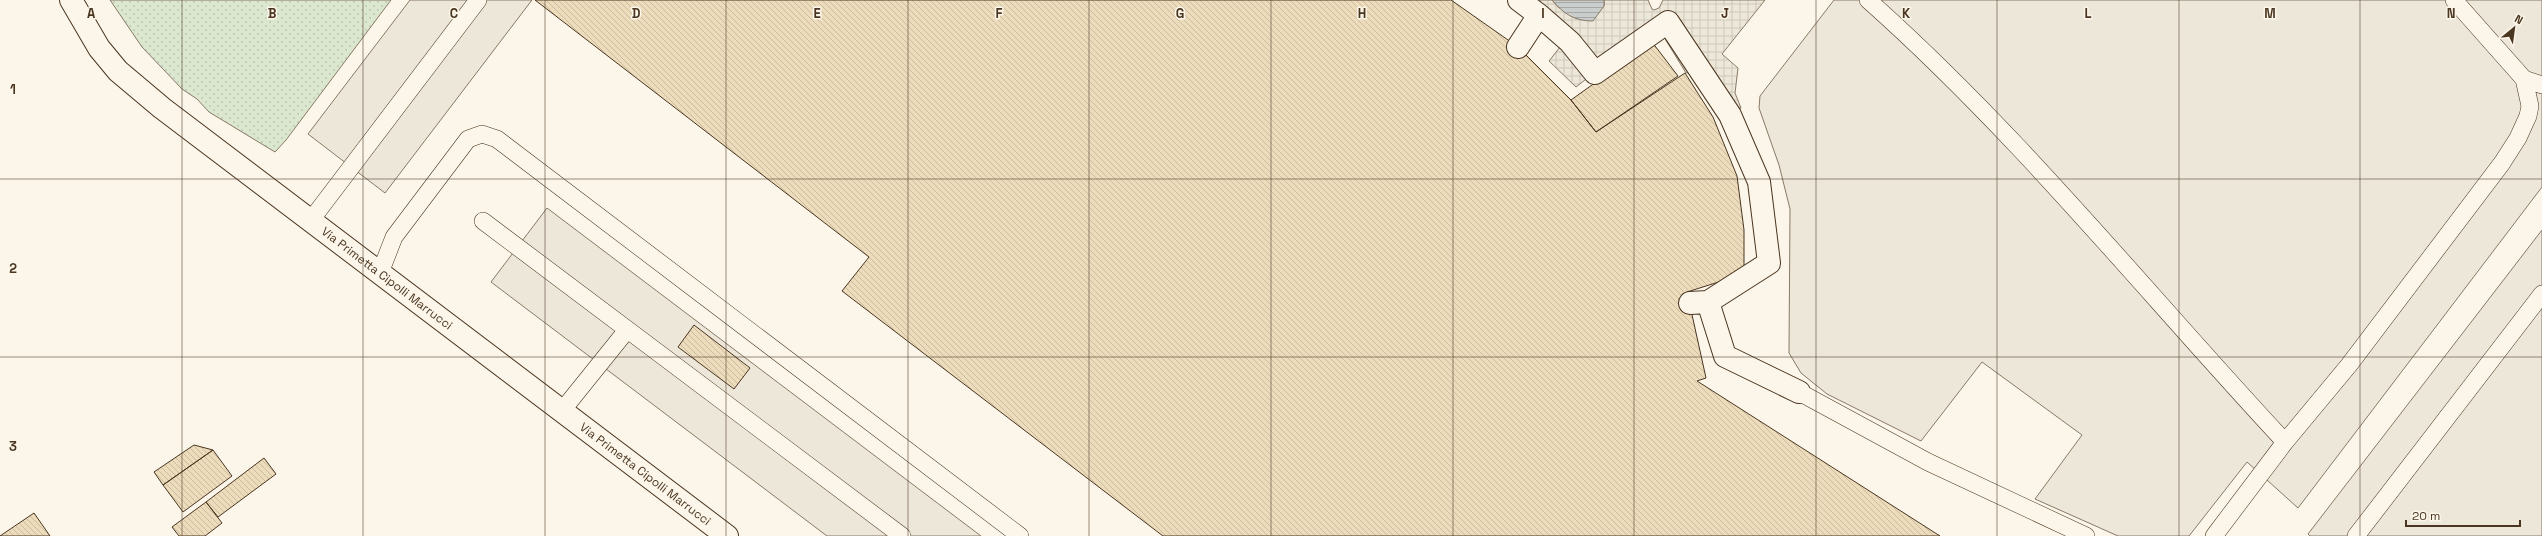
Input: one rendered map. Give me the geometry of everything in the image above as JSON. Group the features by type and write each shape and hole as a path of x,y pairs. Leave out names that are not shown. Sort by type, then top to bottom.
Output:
{"street":[{"name":"Via Primetta Cipolli Marrucci","path":"70,0 99,48 118,71 229,160 311,220 561,412 726,536"},
{"path":"1519,0 1570,42 1595,73 1668,22 1730,115 1759,182 1768,263 1699,303 1725,356 1799,392"},
{"path":"1518,47 1539,15"}],"lane":[{"path":"311,220 478,0"},
{"path":"1868,0 1902,30 2034,161 2066,200 2162,303 2222,374 2285,442"},
{"path":"2214,536 2285,442 2349,365 2502,163 2518,138 2528,116 2530,106 2524,79 2454,0"},
{"path":"2524,79 2542,85"},
{"path":"380,273 394,237 468,139 482,134 497,140 1020,536"},
{"path":"483,221 902,536"},
{"path":"2356,536 2542,294"},
{"path":"561,412 627,330"},
{"path":"1799,392 1928,462 2086,536"}],"green space":[{"path":"110,0 391,0 286,140 275,152 209,112 197,99 182,89 142,47"}],"shaded area":[{"path":"410,0 532,0 385,193 308,134"},
{"path":"1511,0 1552,0 1559,8 1604,6 1604,0 1648,0 1652,9 1654,10 1659,8 1663,0 1765,0 1722,54 1738,68 1735,93 1741,108 1730,115 1695,71 1686,73 1656,24 1576,87 1549,61 1564,42"},
{"path":"1552,0 1604,0 1604,6 1593,21 1586,21 1580,20 1565,13"},
{"path":"1834,0 2542,0 2542,187 2298,508 2247,462 2189,536 2118,536 2035,499 2082,435 1982,362 1921,441 1827,394 1801,373 1789,353 1790,209 1779,165 1759,108 1760,96"},
{"path":"547,208 981,536 827,536 491,282"},
{"path":"2542,230 2542,536 2310,536 2308,534"}],"building":[{"path":"535,0 1451,0 1518,47 1571,100 1596,132 1685,73 1713,117 1737,176 1744,230 1744,274 1687,292 1706,378 1697,381 1940,536 1163,536 842,291 869,257"},
{"path":"1652,42 1678,76 1596,132 1571,100"},
{"path":"694,325 750,368 734,389 678,347"},
{"path":"194,445 213,450 163,485 154,472"},
{"path":"213,450 232,476 183,512 163,485"},
{"path":"264,458 276,474 218,517 206,502"},
{"path":"206,502 222,523 205,536 179,536 172,527"},
{"path":"34,513 50,536 0,536"}]}
